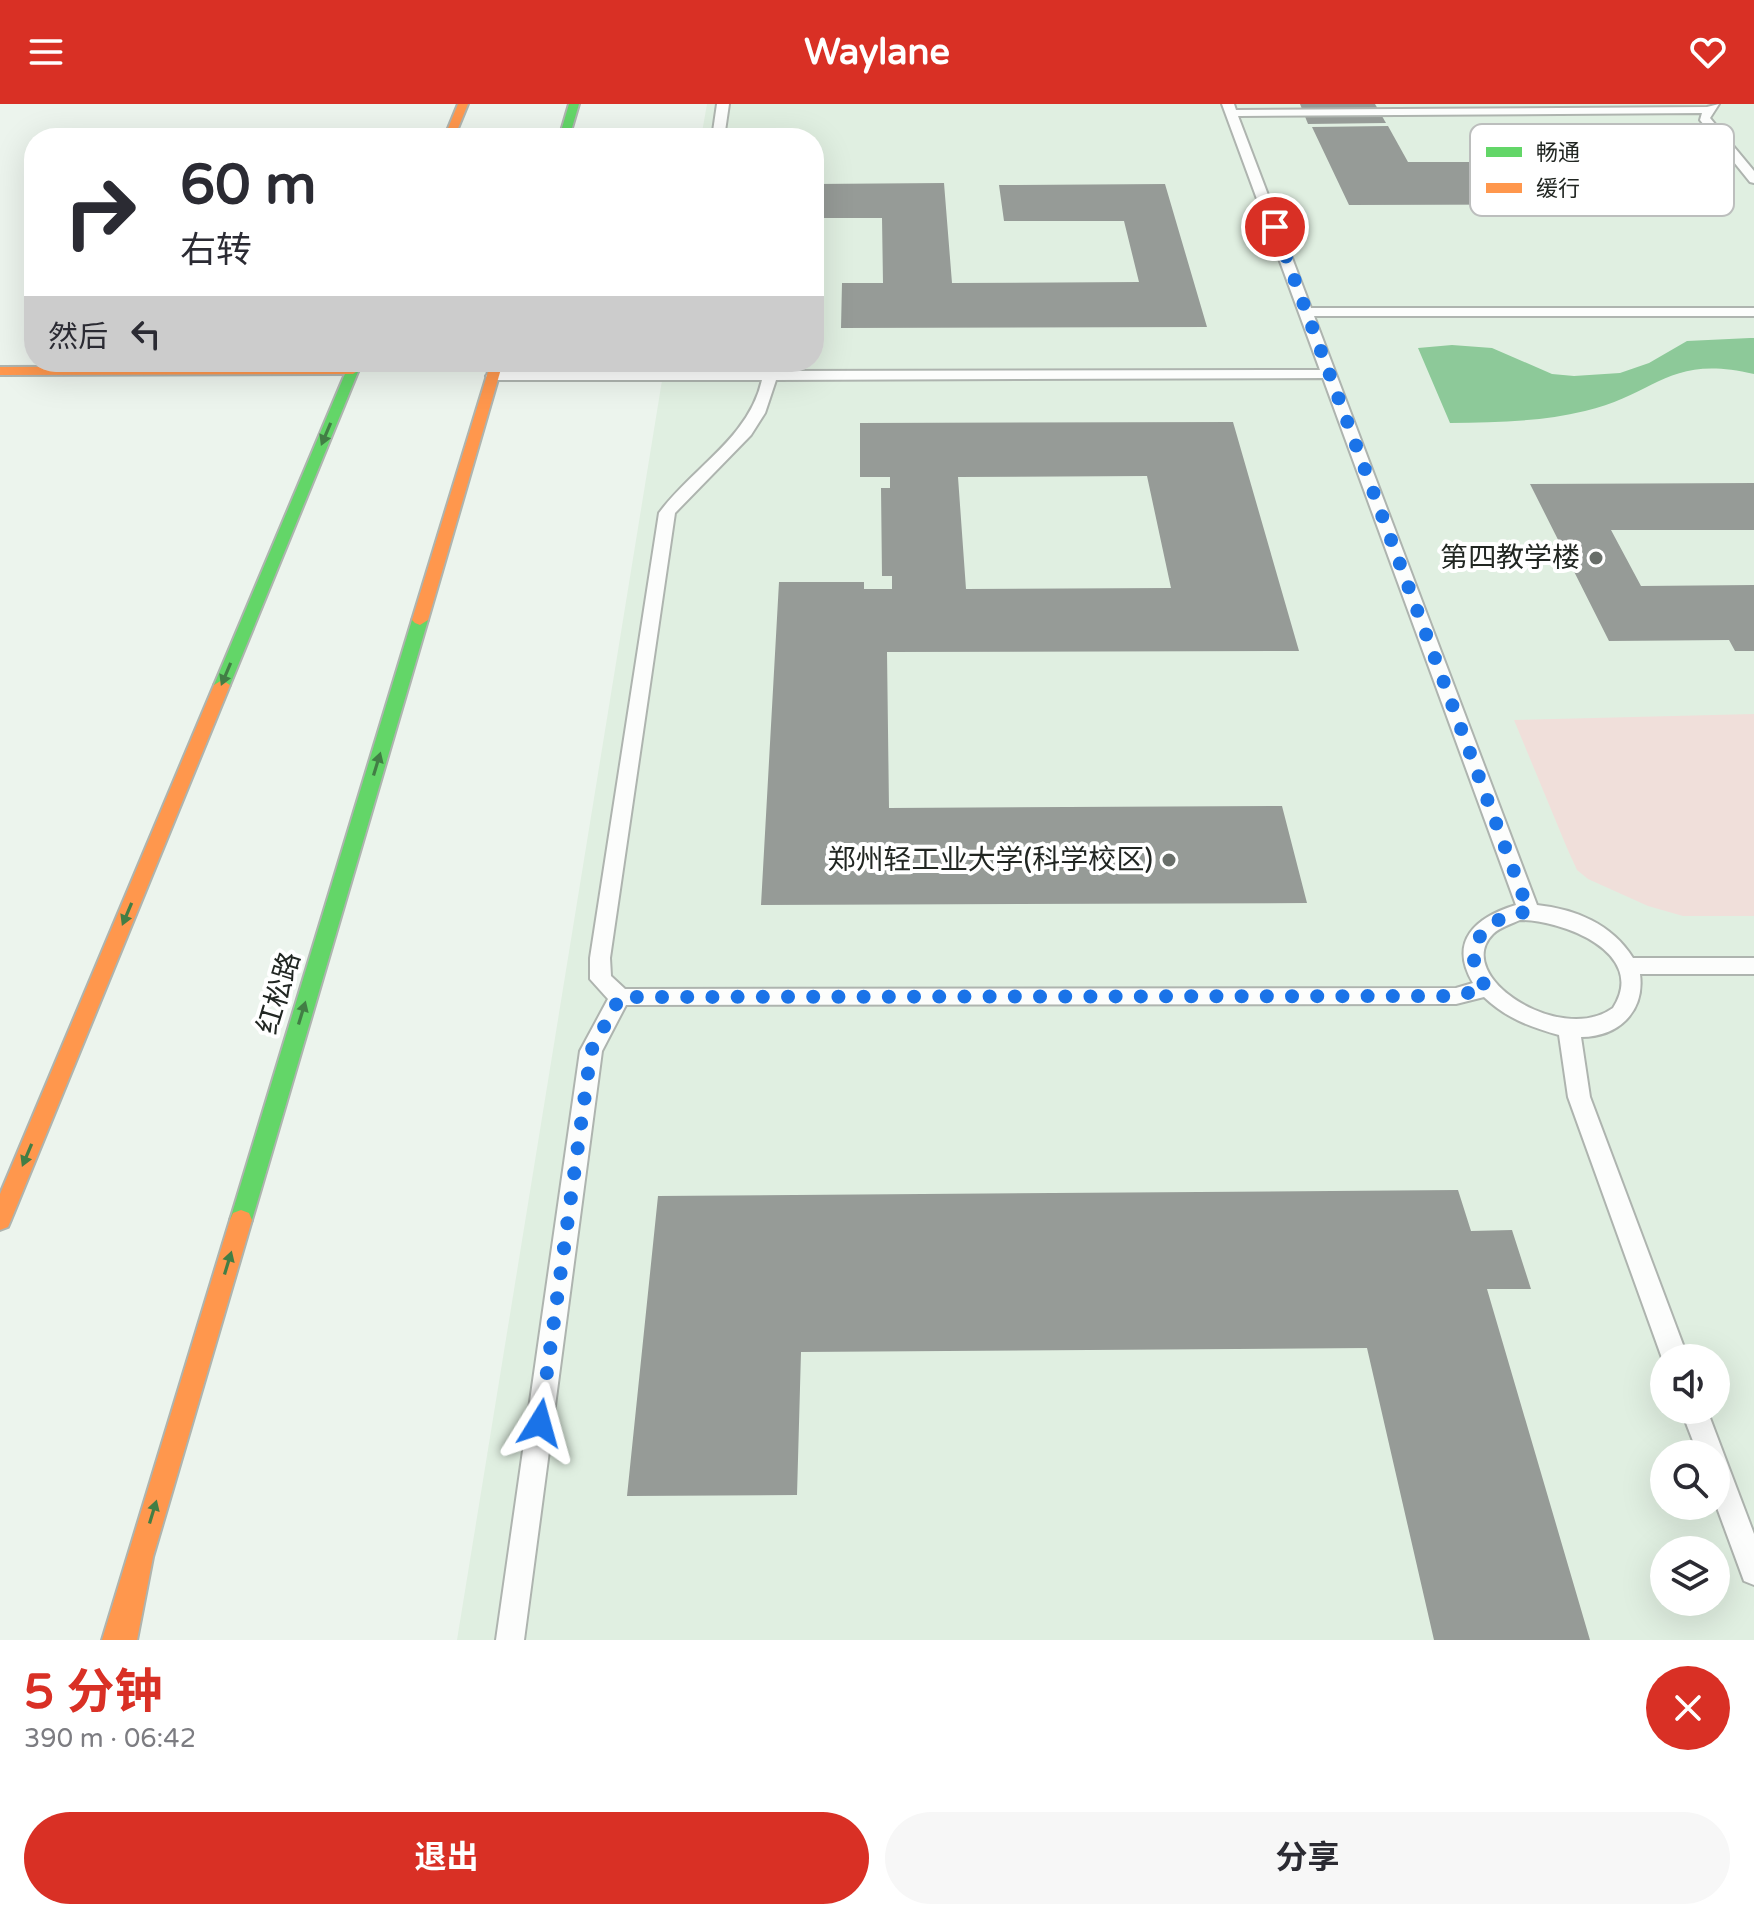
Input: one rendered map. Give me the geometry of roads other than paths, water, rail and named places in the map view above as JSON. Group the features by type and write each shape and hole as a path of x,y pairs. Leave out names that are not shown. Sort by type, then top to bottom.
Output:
{"main road":[{"path":"453,128 463,104"},
{"path":"567,128 574,104"},
{"path":"0,371 24,371"},
{"path":"0,1220 352,372"},
{"name":"红松路","path":"115,1640 494,372"},
{"path":"124,1640 140,1557"}],"lane":[{"path":"719,128 723,104"},
{"path":"1529,912 1230,108 1711,107"},
{"path":"1709,124 1704,118 1711,107"},
{"path":"1734,155 1754,179"},
{"path":"1307,312 1754,312"},
{"path":"824,369 1330,374"},
{"path":"771,372 764,405 752,425 734,448 679,495 667,513 600,958 601,979 620,997 1456,996 1487,988"},
{"path":"1529,912 1564,916 1607,939 1628,966 1633,992 1627,1008 1614,1020 1595,1028 1569,1030 1542,1025 1517,1014 1487,988 1473,960 1474,943 1483,928 1498,918 1529,912"},
{"path":"1628,966 1754,966"},
{"path":"510,1640 591,1051 620,997"},
{"path":"1569,1030 1579,1097 1670,1344"},
{"path":"1730,1506 1754,1571"}],"place":[{"name":"第四教学楼","path":"1596,558"},
{"name":"郑州轻工业大学(科学校区)","path":"1169,860"}]}
